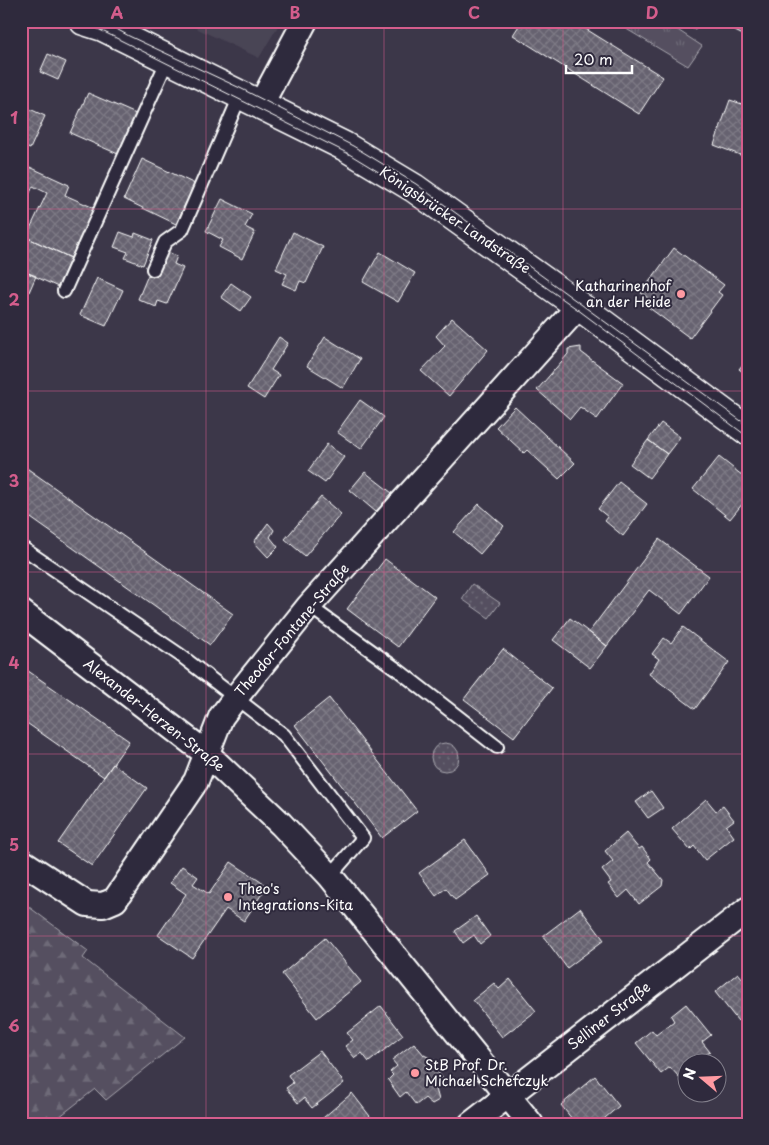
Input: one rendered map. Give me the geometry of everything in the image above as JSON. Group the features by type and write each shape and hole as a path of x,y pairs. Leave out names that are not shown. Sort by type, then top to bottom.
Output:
{"main road":[{"name":"Königsbrücker Landstraße","path":"84,21 168,59 344,146 414,188 579,306 748,431"}],"street":[{"path":"251,99 305,21"},
{"name":"Theodor-Fontane-Straße","path":"21,861 88,904 103,905 115,900 196,781 221,717 236,697 309,606 579,306"},
{"name":"Alexander-Herzen-Straße","path":"21,612 207,754 282,824 330,876 531,1124"},
{"name":"Selliner Straße","path":"471,1124 747,911"}],"lane":[{"path":"64,291 168,59"},
{"path":"152,269 165,242 182,230 251,99"},
{"path":"21,547 180,655 284,735 363,838 330,876"},
{"path":"309,606 398,670 497,747"}],"shaded area":[{"path":"181,21 281,21 259,58"}],"green space":[{"path":"624,21 664,21 702,46 688,66 623,27"},
{"path":"472,584 500,603 489,618 462,599"},
{"path":"445,743 455,747 459,757 455,767 445,771 435,767 431,757 435,747"},
{"path":"21,901 88,951 83,958 185,1037 106,1100 95,1089 50,1124 21,1124"}],"building":[{"path":"522,21 573,21 663,77 639,114 513,35"},
{"path":"682,21 700,21 695,29"},
{"path":"742,21 748,21 748,28 743,35 735,31"},
{"path":"48,54 66,62 58,80 40,72"},
{"path":"88,93 136,114 118,154 70,133"},
{"path":"730,100 748,106 748,158 714,145"},
{"path":"21,105 45,116 30,149 21,145"},
{"path":"142,159 195,184 176,224 124,199"},
{"path":"21,163 69,185 65,195 94,208 71,258 26,237 47,193 33,186 28,197 21,194"},
{"path":"222,199 252,214 245,227 255,232 242,259 219,247 223,240 206,231"},
{"path":"120,232 134,237 135,233 153,240 143,265 125,258 128,252 114,247"},
{"path":"293,232 323,247 306,283 300,281 296,290 282,284 287,274 276,269"},
{"path":"26,237 71,258 58,287 21,270 21,249"},
{"name":"Katharinenhof an der Heide","path":"674,248 724,285 718,292 722,295 690,338 648,307 652,301 641,293"},
{"path":"165,251 177,256 174,264 183,268 167,304 158,301 156,307 138,299 148,275 153,277"},
{"path":"380,252 415,273 398,302 363,282"},
{"path":"21,270 36,276 29,292 26,290 21,296"},
{"path":"97,278 123,290 106,326 80,315"},
{"path":"231,283 251,297 241,311 221,297"},
{"path":"452,318 488,350 449,396 421,371 445,346 436,336"},
{"path":"279,337 288,343 271,370 279,375 264,399 247,388"},
{"path":"325,337 360,359 343,388 307,366"},
{"path":"581,347 581,352 623,383 597,419 580,407 570,419 537,390 568,354 568,349"},
{"path":"748,358 748,376 739,369"},
{"path":"360,400 384,417 361,449 337,432"},
{"path":"515,407 575,463 559,479 527,450 524,453 496,427"},
{"path":"661,423 680,437 667,454 648,440"},
{"path":"648,440 667,454 649,478 630,464"},
{"path":"327,444 344,457 325,483 308,471"},
{"path":"719,457 748,480 748,497 730,519 693,489"},
{"path":"21,464 233,614 210,645 21,511"},
{"path":"365,472 392,493 376,512 350,490"},
{"path":"619,482 647,504 623,536 605,521 608,517 598,509"},
{"path":"321,497 341,514 305,556 285,539"},
{"path":"479,504 504,526 480,554 454,532"},
{"path":"268,523 274,530 270,537 278,547 268,557 254,542"},
{"path":"659,539 709,576 681,614 649,590 607,646 589,632"},
{"path":"385,559 435,597 398,647 347,609"},
{"path":"570,618 607,646 590,668 553,640"},
{"path":"683,627 729,662 695,709 649,674 659,659 652,654 664,638 671,643"},
{"path":"503,649 552,688 514,737 464,699"},
{"path":"21,666 129,741 104,777 21,719"},
{"path":"329,698 417,811 382,838 295,725"},
{"path":"113,764 147,788 92,866 58,843"},
{"path":"651,791 663,808 648,818 636,802"},
{"path":"706,799 716,811 723,806 734,820 726,826 734,837 705,860 694,846 690,850 672,829"},
{"path":"626,833 639,849 642,847 651,859 648,862 663,880 662,886 639,904 628,890 619,898 608,884 611,882 602,870 613,861 605,851"},
{"path":"465,840 490,875 455,900 446,888 436,896 419,873"},
{"path":"231,862 267,886 244,921 226,909 192,958 158,935 186,894 170,883 182,866 198,877 193,884 209,894"},
{"path":"580,908 604,940 567,968 543,936"},
{"path":"476,916 490,936 480,944 474,935 463,943 455,931"},
{"path":"325,938 361,982 317,1018 282,974"},
{"path":"738,973 748,985 748,1013 738,1021 715,992"},
{"path":"510,979 536,1011 502,1037 473,1000 494,983 499,989"},
{"path":"686,1004 711,1035 702,1042 710,1052 676,1052 676,1074 670,1067 661,1074 636,1043 652,1030 656,1035 674,1021 671,1016"},
{"path":"381,1006 403,1035 369,1062 362,1053 355,1058 345,1046 353,1040 347,1033"},
{"name":"StB Prof. Dr. Michael Schefczyk","path":"414,1043 424,1055 434,1060 435,1068 445,1082 436,1089 439,1100 432,1104 425,1098 416,1105 406,1092 400,1097 388,1080 393,1075 390,1072 397,1066 392,1060"},
{"path":"320,1051 344,1083 312,1108 304,1098 298,1103 286,1088 293,1083 288,1075"},
{"path":"595,1076 619,1106 598,1124 576,1124 561,1105"},
{"path":"352,1093 376,1124 316,1124"}],"tram line":[{"path":"82,21 349,154 400,185 577,309 748,437"},
{"path":"102,21 129,36 240,88 353,146 416,184 748,426"}],"place":[{"name":"Katharinenhof an der Heide","path":"681,294"},
{"name":"Theo's Integrations-Kita","path":"228,897"},
{"name":"StB Prof. Dr. Michael Schefczyk","path":"415,1073"}]}
